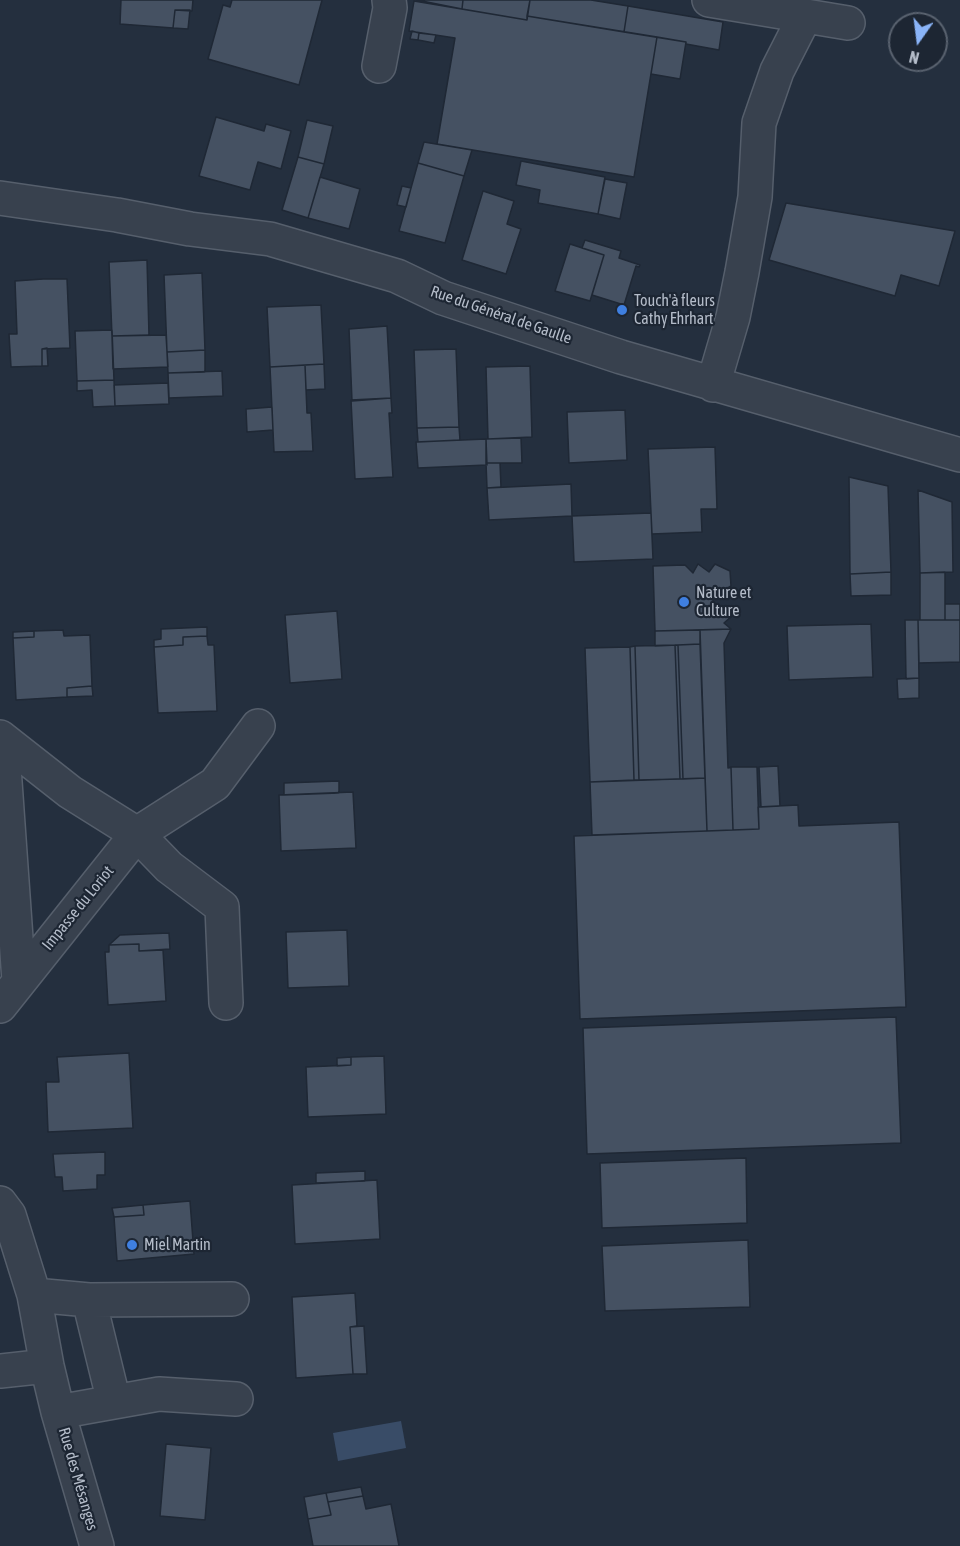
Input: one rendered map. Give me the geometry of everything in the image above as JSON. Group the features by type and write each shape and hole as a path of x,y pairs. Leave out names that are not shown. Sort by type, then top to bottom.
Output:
{"street":[{"path":"379,66 390,0"},
{"path":"709,0 848,23"},
{"path":"713,385 733,317 742,272 755,197 759,123 777,71 805,16"},
{"name":"Rue du Général de Gaulle","path":"0,198 117,215 190,229 270,239 397,276 443,298 610,353 713,385 960,455"},
{"name":"Impasse du Loriot","path":"9,993 137,834 215,784 258,726"},
{"name":"Impasse du Loriot","path":"1,738 70,792 137,834 169,867 222,907 226,1004"},
{"name":"Impasse du Loriot","path":"1,738 9,993"},
{"name":"Rue des Mésanges","path":"0,1203 9,1215 34,1295 58,1412 97,1546"},
{"path":"34,1295 89,1300 232,1299"},
{"path":"89,1300 114,1402"},
{"path":"0,1371 47,1366"},
{"name":"Rue des Mésanges","path":"58,1412 159,1394 236,1399"}],"water":[{"path":"401,1421 406,1448 338,1461 333,1433"}],"building":[{"path":"121,0 193,0 192,11 175,10 173,28 120,24"},
{"path":"232,0 322,0 299,85 208,59 223,5 230,7"},
{"path":"417,0 463,0 462,9"},
{"path":"463,0 530,0 527,20 462,9"},
{"path":"530,0 591,0 628,6 624,32 527,16"},
{"path":"414,1 527,20 527,16 657,37 634,177 437,144 455,38 409,31"},
{"path":"628,6 723,22 719,50 624,32"},
{"path":"175,10 190,10 188,29 173,28"},
{"path":"412,31 419,33 418,40 410,39"},
{"path":"419,33 436,35 434,43 418,40"},
{"path":"657,37 686,42 680,79 651,74"},
{"path":"216,117 264,131 266,124 291,131 281,169 258,162 250,190 199,176"},
{"path":"307,120 333,126 324,164 298,157"},
{"path":"424,142 472,150 464,176 418,163"},
{"path":"298,157 324,164 308,218 282,210"},
{"path":"521,161 605,177 598,214 538,203 540,190 516,185"},
{"path":"418,163 464,176 445,243 399,231"},
{"path":"320,177 360,189 349,229 308,218"},
{"path":"605,179 627,183 620,219 598,214"},
{"path":"402,186 411,188 406,207 397,205"},
{"path":"483,191 514,201 507,224 521,229 506,274 462,260"},
{"path":"786,203 955,231 939,286 901,275 895,296 769,260"},
{"path":"585,240 621,251 619,258 640,265 636,266 624,305 592,295 604,255 582,248"},
{"path":"570,244 604,255 590,301 555,291"},
{"path":"147,260 149,335 112,336 109,262"},
{"path":"202,273 205,350 167,352 164,275"},
{"path":"67,279 70,348 42,349 42,366 11,367 9,334 17,334 15,281"},
{"path":"321,305 324,364 270,367 267,307"},
{"path":"387,326 391,398 352,401 349,329"},
{"path":"112,330 114,380 77,381 75,331"},
{"path":"166,335 168,367 113,369 112,336"},
{"path":"47,348 48,366 42,366 42,349"},
{"path":"456,349 459,427 417,428 414,350"},
{"path":"205,350 205,372 168,373 167,352"},
{"path":"324,364 325,389 306,390 305,365"},
{"path":"305,365 307,413 311,413 313,451 274,452 270,367"},
{"path":"530,366 532,437 488,439 486,367"},
{"path":"222,371 223,396 169,398 168,373"},
{"path":"114,380 115,406 93,407 92,390 77,391 77,381"},
{"path":"168,383 169,404 115,406 114,385"},
{"path":"391,398 392,413 389,413 393,477 355,479 351,400"},
{"path":"272,407 273,430 247,432 246,409"},
{"path":"625,410 627,460 569,463 567,412"},
{"path":"459,427 460,440 418,442 417,428"},
{"path":"521,438 522,463 486,463 486,439"},
{"path":"486,439 487,465 418,468 416,442"},
{"path":"715,447 717,509 701,509 702,532 652,534 648,449"},
{"path":"486,463 500,463 501,487 487,488"},
{"path":"849,477 888,486 891,572 850,574"},
{"path":"571,484 572,516 489,520 487,488"},
{"path":"918,490 952,502 953,572 920,573"},
{"path":"651,513 653,559 574,562 572,516"},
{"name":"Nature et Culture","path":"698,564 709,572 715,564 730,571 731,586 713,597 713,607 733,615 724,623 731,629 655,631 653,566 685,565 693,573"},
{"path":"891,572 891,595 851,596 850,574"},
{"path":"945,572 945,620 920,620 920,573"},
{"path":"945,604 960,604 960,620 945,620"},
{"path":"337,611 342,679 290,683 285,615"},
{"path":"905,620 918,620 919,678 906,679"},
{"path":"918,620 960,620 960,662 919,663"},
{"path":"871,624 873,677 789,680 787,626"},
{"path":"207,627 207,636 183,637 183,645 154,647 154,640 161,639 161,629"},
{"path":"731,629 724,643 728,768 731,767 733,830 707,831 700,630"},
{"path":"63,630 64,636 90,635 92,686 67,688 67,697 16,700 13,638 34,637 34,631"},
{"path":"700,630 700,644 655,646 655,631"},
{"path":"34,631 34,637 13,638 13,632"},
{"path":"207,636 208,645 214,645 217,711 158,713 154,647 183,645 183,637"},
{"path":"700,644 705,778 683,779 678,645"},
{"path":"675,645 678,645 683,779 680,779"},
{"path":"675,645 680,779 639,780 635,646"},
{"path":"635,646 639,780 634,780 630,647"},
{"path":"630,647 634,780 590,782 585,648"},
{"path":"919,678 919,698 898,699 897,679"},
{"path":"92,686 93,696 67,697 67,688"},
{"path":"778,766 780,806 761,807 759,767"},
{"path":"731,767 757,767 759,829 733,830"},
{"path":"705,778 707,831 592,835 590,782"},
{"path":"339,781 339,793 284,795 284,783"},
{"path":"353,792 356,848 281,851 279,795"},
{"path":"798,805 799,826 899,822 906,1007 580,1019 574,836 759,829 758,807"},
{"path":"347,930 349,986 288,988 286,932"},
{"path":"169,933 170,949 139,951 139,944 109,945 120,935"},
{"path":"139,944 139,951 163,950 166,1001 108,1005 105,952 109,952 109,945"},
{"path":"896,1017 901,1143 587,1154 583,1028"},
{"path":"129,1053 133,1128 48,1132 46,1082 59,1082 57,1057"},
{"path":"384,1056 386,1114 308,1117 306,1067 351,1065 351,1057"},
{"path":"351,1057 351,1065 337,1066 337,1058"},
{"path":"105,1152 105,1175 97,1175 97,1189 63,1191 62,1177 55,1177 53,1154"},
{"path":"746,1158 747,1223 602,1228 600,1163"},
{"path":"365,1171 365,1181 316,1183 316,1173"},
{"path":"377,1180 380,1239 295,1244 292,1185"},
{"path":"190,1201 194,1254 117,1261 114,1217 144,1215 143,1205"},
{"path":"143,1205 144,1215 114,1217 112,1208"},
{"path":"748,1240 750,1307 605,1311 602,1246"},
{"path":"355,1293 357,1326 350,1327 353,1374 296,1378 292,1297"},
{"path":"364,1326 367,1374 353,1374 350,1327"},
{"path":"166,1444 211,1448 205,1520 160,1516"},
{"path":"361,1487 363,1496 328,1502 326,1493"},
{"path":"326,1493 331,1515 308,1519 304,1497"},
{"path":"363,1496 366,1509 391,1504 399,1546 313,1546 308,1519 331,1515 328,1502"}],"place":[{"name":"Touch'à fleurs Cathy Ehrhart","path":"622,310"},
{"name":"Nature et Culture","path":"684,602"},
{"name":"Miel Martin","path":"132,1245"}]}
